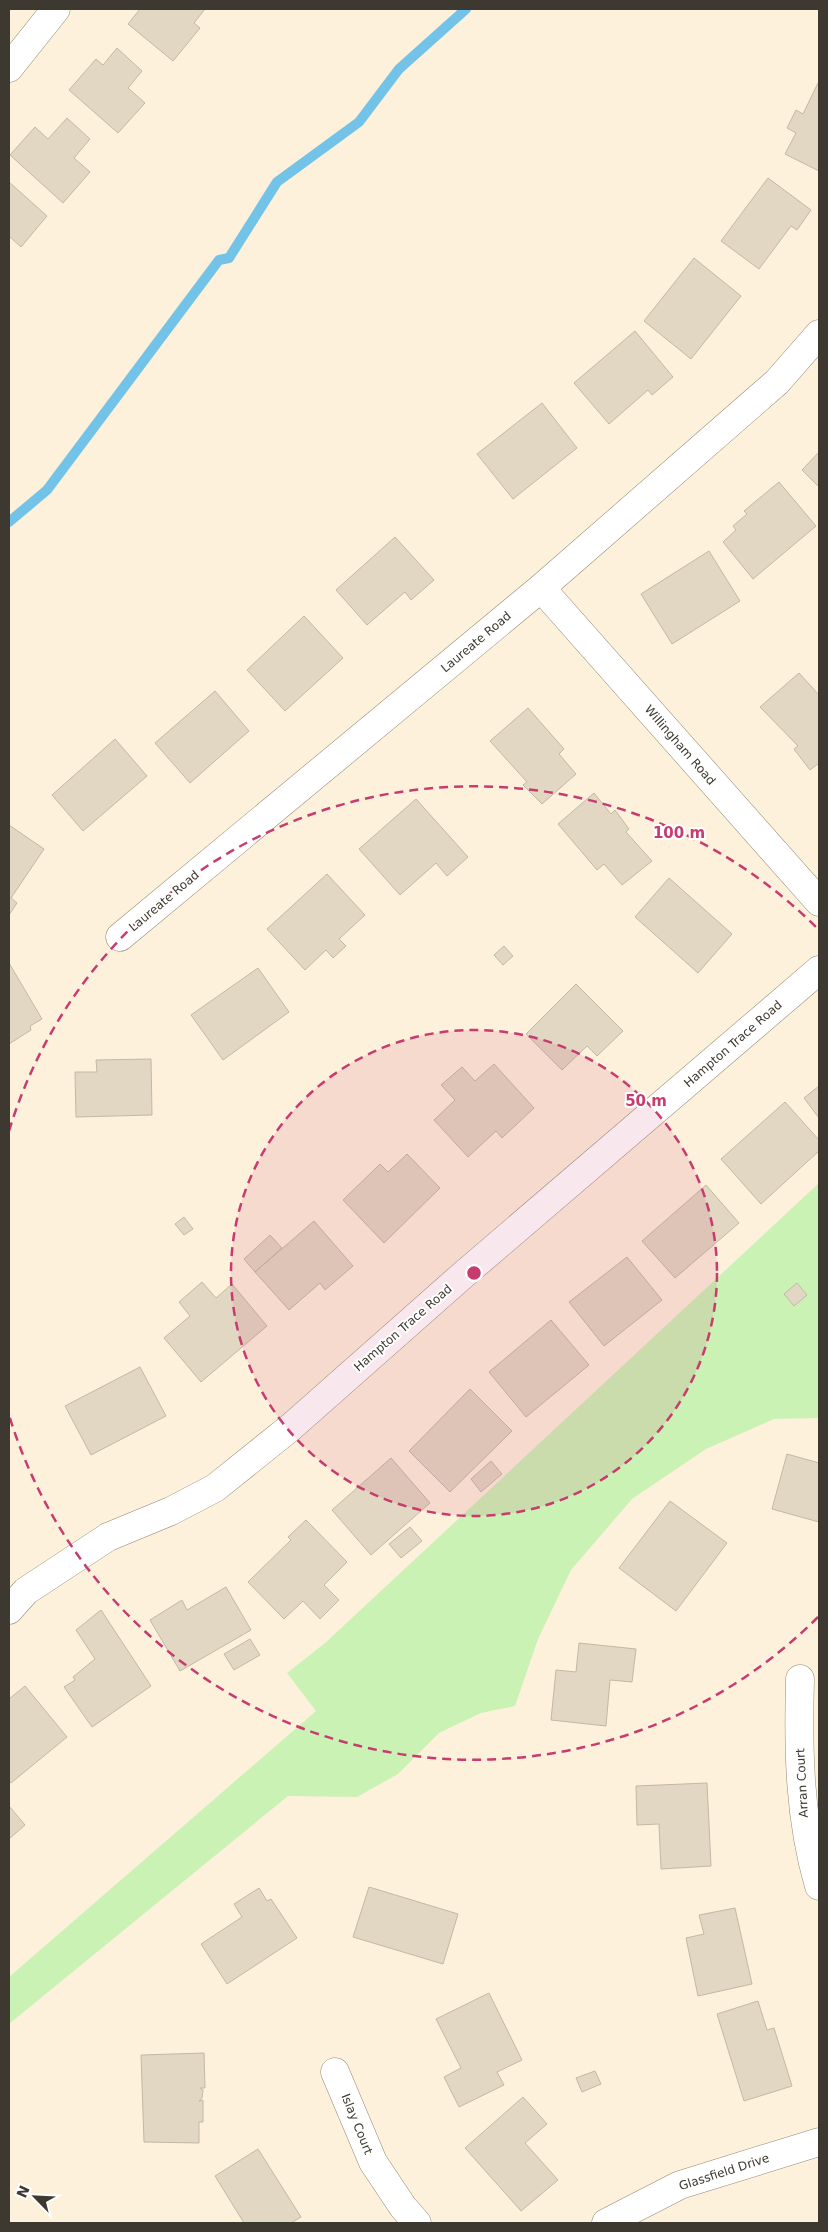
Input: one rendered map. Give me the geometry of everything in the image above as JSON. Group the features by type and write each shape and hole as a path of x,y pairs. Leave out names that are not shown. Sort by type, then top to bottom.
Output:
{"street":[{"path":"9,68 56,9"},
{"name":"Laureate Road","path":"120,937 541,588 777,382 819,334"},
{"name":"Willingham Road","path":"541,588 819,902"},
{"name":"Hampton Trace Road","path":"9,1610 26,1592 108,1537 171,1511 222,1482 291,1427 463,1275 819,970"},
{"name":"Arran Court","path":"800,1679 799,1725 803,1815 810,1856 819,1886"},
{"name":"Islay Court","path":"335,2072 373,2162 403,2207 417,2223"},
{"name":"Glassfield Drive","path":"606,2223 680,2185 819,2142"}],"green space":[{"path":"819,1183 819,1418 774,1419 706,1449 632,1499 571,1570 538,1639 515,1706 481,1713 439,1733 398,1774 357,1797 288,1796 9,2024 9,1977 316,1711 287,1673 325,1643"}],"building":[{"path":"140,9 205,9 194,23 200,28 173,61 128,24"},
{"path":"117,48 142,71 128,88 145,103 118,133 69,90 96,59 103,65"},
{"path":"818,83 819,171 785,154 796,133 787,128 796,110 803,114"},
{"path":"67,118 90,139 74,158 90,172 63,203 10,155 35,127 48,139"},
{"path":"768,178 811,210 797,230 791,226 759,269 721,241"},
{"path":"9,182 47,216 21,247 9,236"},
{"path":"694,258 741,296 691,359 644,321"},
{"path":"635,331 673,377 652,395 648,390 609,424 574,383"},
{"path":"542,403 577,448 513,499 477,454"},
{"path":"819,452 819,487 802,470"},
{"path":"779,482 816,526 753,579 723,542 736,530 733,526 747,514 744,511"},
{"path":"395,537 434,580 411,600 405,592 367,625 336,590"},
{"path":"709,551 740,601 672,644 641,594"},
{"path":"304,616 343,658 285,711 247,670"},
{"path":"799,673 819,695 819,763 810,770 794,749 798,746 760,707"},
{"path":"215,691 249,731 190,783 155,743"},
{"path":"528,708 564,749 559,754 576,774 542,804 523,785 527,782 490,741"},
{"path":"115,739 147,776 83,831 52,795"},
{"path":"594,793 611,814 615,810 629,829 626,832 652,861 622,885 604,864 597,870 558,824"},
{"path":"416,799 468,857 447,876 436,863 400,895 359,849"},
{"path":"9,825 44,849 11,898 17,903 9,915"},
{"path":"327,874 365,915 339,939 346,946 333,958 326,950 305,970 267,929"},
{"path":"669,878 732,934 698,973 635,917"},
{"path":"504,946 513,956 503,965 494,955"},
{"path":"9,963 42,1019 30,1026 31,1030 9,1044"},
{"path":"258,968 289,1012 223,1060 191,1015"},
{"path":"576,984 623,1031 597,1056 587,1046 562,1070 526,1034"},
{"path":"151,1059 152,1115 76,1117 75,1072 97,1072 96,1060"},
{"path":"494,1064 534,1108 502,1138 496,1131 468,1157 434,1120 455,1100 441,1085 462,1067 475,1081"},
{"path":"819,1086 819,1118 804,1098"},
{"path":"785,1102 819,1140 819,1151 761,1204 721,1159"},
{"path":"407,1154 440,1188 384,1243 343,1200 380,1164 388,1172"},
{"path":"706,1185 739,1223 675,1278 642,1241"},
{"path":"184,1217 193,1229 184,1235 175,1224"},
{"path":"314,1221 353,1266 325,1290 320,1283 289,1310 255,1272"},
{"path":"270,1235 282,1248 255,1272 244,1259"},
{"path":"627,1257 662,1300 604,1346 569,1302"},
{"path":"202,1282 216,1298 232,1284 267,1326 201,1382 164,1338 190,1316 179,1302"},
{"path":"797,1283 807,1295 794,1306 784,1294"},
{"path":"551,1320 589,1365 526,1417 489,1372"},
{"path":"140,1367 166,1416 91,1455 65,1406"},
{"path":"470,1389 512,1431 450,1492 409,1451"},
{"path":"787,1454 819,1463 819,1522 772,1509"},
{"path":"391,1458 430,1503 371,1555 332,1510"},
{"path":"491,1461 502,1474 481,1492 471,1479"},
{"path":"670,1501 727,1543 676,1611 619,1568"},
{"path":"306,1520 347,1562 324,1585 339,1600 320,1619 303,1601 284,1619 248,1582 291,1540 288,1537"},
{"path":"410,1527 422,1541 401,1558 389,1544"},
{"path":"226,1587 251,1630 180,1671 150,1620 182,1600 187,1610"},
{"path":"101,1610 151,1686 92,1727 64,1687 75,1680 73,1677 95,1659 76,1630"},
{"path":"250,1639 260,1655 234,1670 224,1654"},
{"path":"579,1643 636,1649 632,1682 610,1680 606,1726 551,1720 556,1670 576,1672"},
{"path":"25,1686 67,1737 11,1783 9,1780 9,1699"},
{"path":"707,1783 711,1866 661,1869 659,1824 637,1825 636,1786"},
{"path":"9,1806 25,1825 9,1839"},
{"path":"369,1887 458,1914 443,1964 353,1937"},
{"path":"259,1888 267,1901 271,1899 297,1938 227,1984 201,1944 242,1917 234,1904"},
{"path":"735,1908 752,1984 698,1996 686,1938 704,1934 699,1915"},
{"path":"489,1993 522,2060 497,2072 504,2085 459,2107 444,2077 461,2068 436,2019"},
{"path":"758,2001 767,2030 774,2028 792,2086 744,2101 717,2014"},
{"path":"204,2053 205,2088 200,2088 203,2090 202,2098 199,2101 203,2100 203,2122 199,2122 199,2143 144,2142 141,2055"},
{"path":"595,2071 601,2084 582,2092 576,2078"},
{"path":"523,2097 547,2124 525,2143 558,2180 521,2211 465,2148"},
{"path":"258,2149 301,2217 291,2223 244,2223 215,2176"}],"waterway":[{"path":"9,522 47,490 219,260 229,258 277,182 359,122 399,69 466,9"}]}
